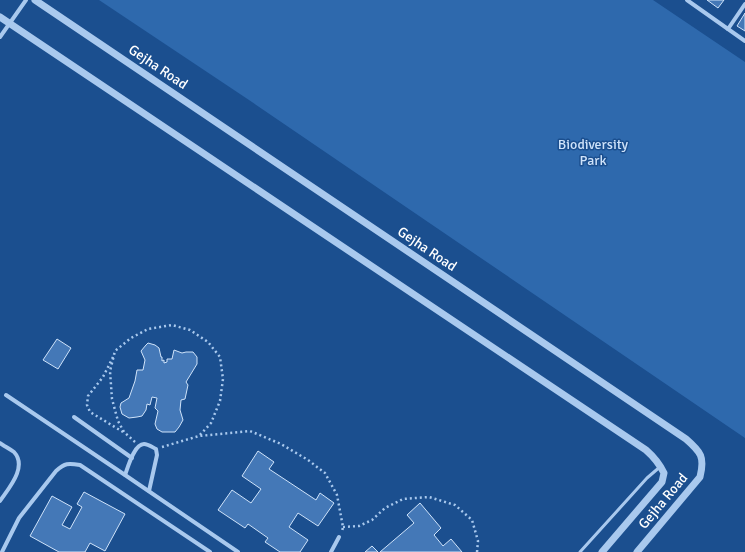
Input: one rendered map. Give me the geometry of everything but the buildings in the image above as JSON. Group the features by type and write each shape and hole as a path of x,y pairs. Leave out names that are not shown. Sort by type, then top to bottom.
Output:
{"street":[{"path":"0,37 26,0"},
{"name":"Gejha Road","path":"36,0 679,435 695,448 701,456 703,465 700,477 638,552"},
{"path":"688,0 745,41"},
{"path":"728,29 745,4"},
{"name":"Gejha Road","path":"0,17 646,450 661,466 664,473 662,482 602,552"},
{"path":"6,395 238,552"},
{"path":"74,417 132,458"},
{"path":"0,443 14,452 18,460 18,471 14,481 0,501"},
{"path":"125,475 135,451 139,446 144,444 156,449 157,455 149,491"},
{"path":"2,552 19,518 56,472 62,466 69,463 80,465 210,552"},
{"path":"331,552 339,537"}],"lane":[{"path":"580,552 647,478 661,466"}],"path":[{"path":"139,446 124,432 90,412 87,405 88,396 103,377 115,352 131,338 148,329 172,325 190,330 208,342 220,357 223,379 220,401 211,423 199,436"},
{"path":"115,352 110,371 112,399 118,421 124,432"},
{"path":"156,449 199,436 250,431 281,444 308,460 325,473 337,495 344,528 339,537"},
{"path":"344,528 359,526 372,520 385,508 403,499 429,497 455,505 472,520 478,541 477,552"}],"green space":[{"name":"Biodiversity Park","path":"99,0 653,0 745,62 745,438 249,100"}]}
